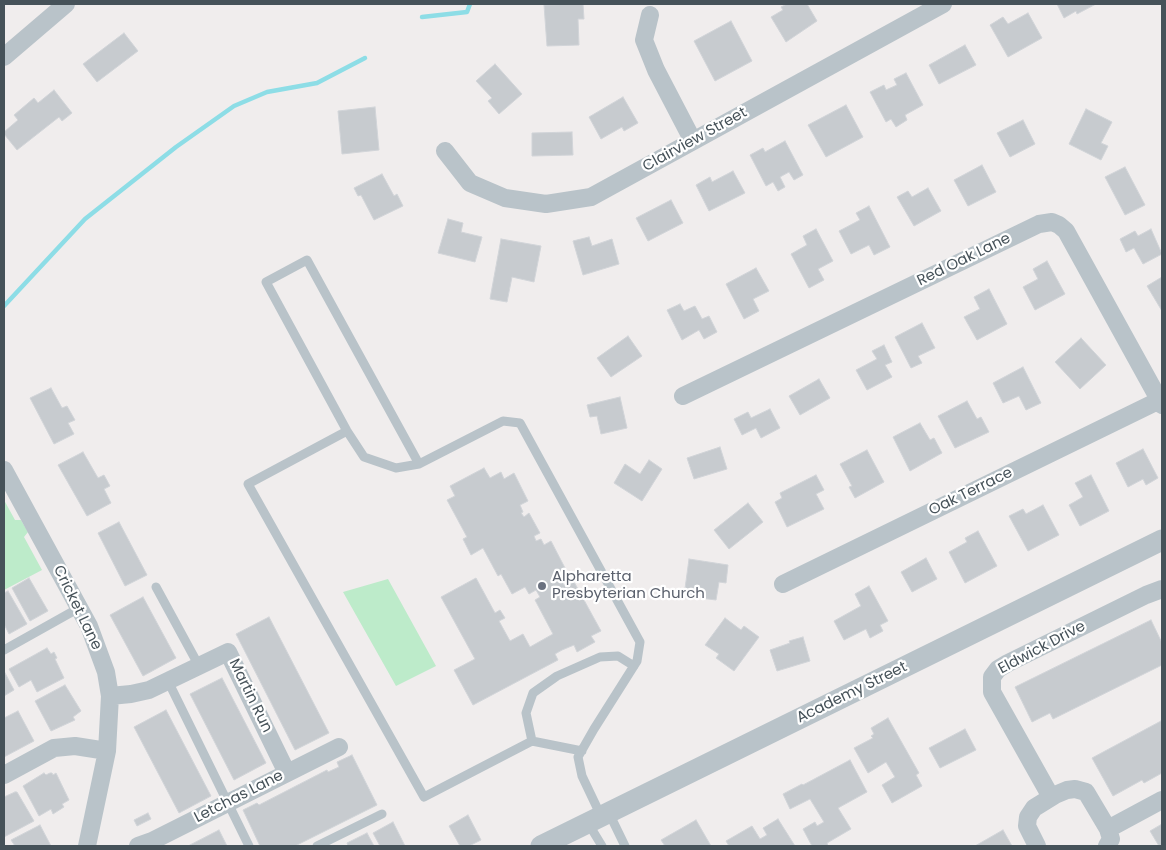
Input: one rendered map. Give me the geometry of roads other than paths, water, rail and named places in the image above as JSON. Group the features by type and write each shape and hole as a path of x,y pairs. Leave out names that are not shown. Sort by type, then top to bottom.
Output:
{"street":[{"path":"4,57 66,4"},
{"name":"Clairview Street","path":"445,151 470,183 506,198 546,204 592,197 933,6"},
{"path":"650,15 644,40 656,70 693,142"},
{"name":"Red Oak Lane","path":"683,396 1038,224 1052,222 1059,225 1066,232 1161,402"},
{"name":"Oak Terrace","path":"783,584 1161,402"},
{"name":"Cricket Lane","path":"4,470 79,608 97,646 106,672 110,696 107,751 91,846"},
{"name":"Academy Street","path":"541,846 1162,540"},
{"name":"Eldwick Drive","path":"1052,798 992,692 992,677 998,669 1008,663 1146,595 1162,589"},
{"name":"Martin Run","path":"110,696 149,690 228,652 287,773"},
{"path":"4,776 54,748 75,746 107,751"},
{"name":"Letchas Lane","path":"138,846 339,747"},
{"path":"1037,846 1030,833 1028,817 1034,808 1067,790 1080,789 1086,792 1107,838 1162,800"}],"lane":[{"path":"419,464 307,260 266,282 347,431 364,456 396,468 419,464 502,421 520,423 640,642 638,661 578,757 582,776 599,817 602,846"},
{"path":"347,431 248,484 424,797 532,741 582,751"},
{"path":"156,587 199,666"},
{"path":"4,650 79,608"},
{"path":"532,741 526,713 533,693 557,676 600,657 618,656 634,666"},
{"path":"168,681 250,846"},
{"path":"317,846 382,814"},
{"path":"599,817 625,846"}],"waterway":[{"path":"422,17 467,12 470,4"},
{"path":"4,306 85,219 176,147 234,106 267,92 317,83 365,58"}],"place":[{"name":"Alpharetta Presbyterian Church","path":"542,586"}]}
